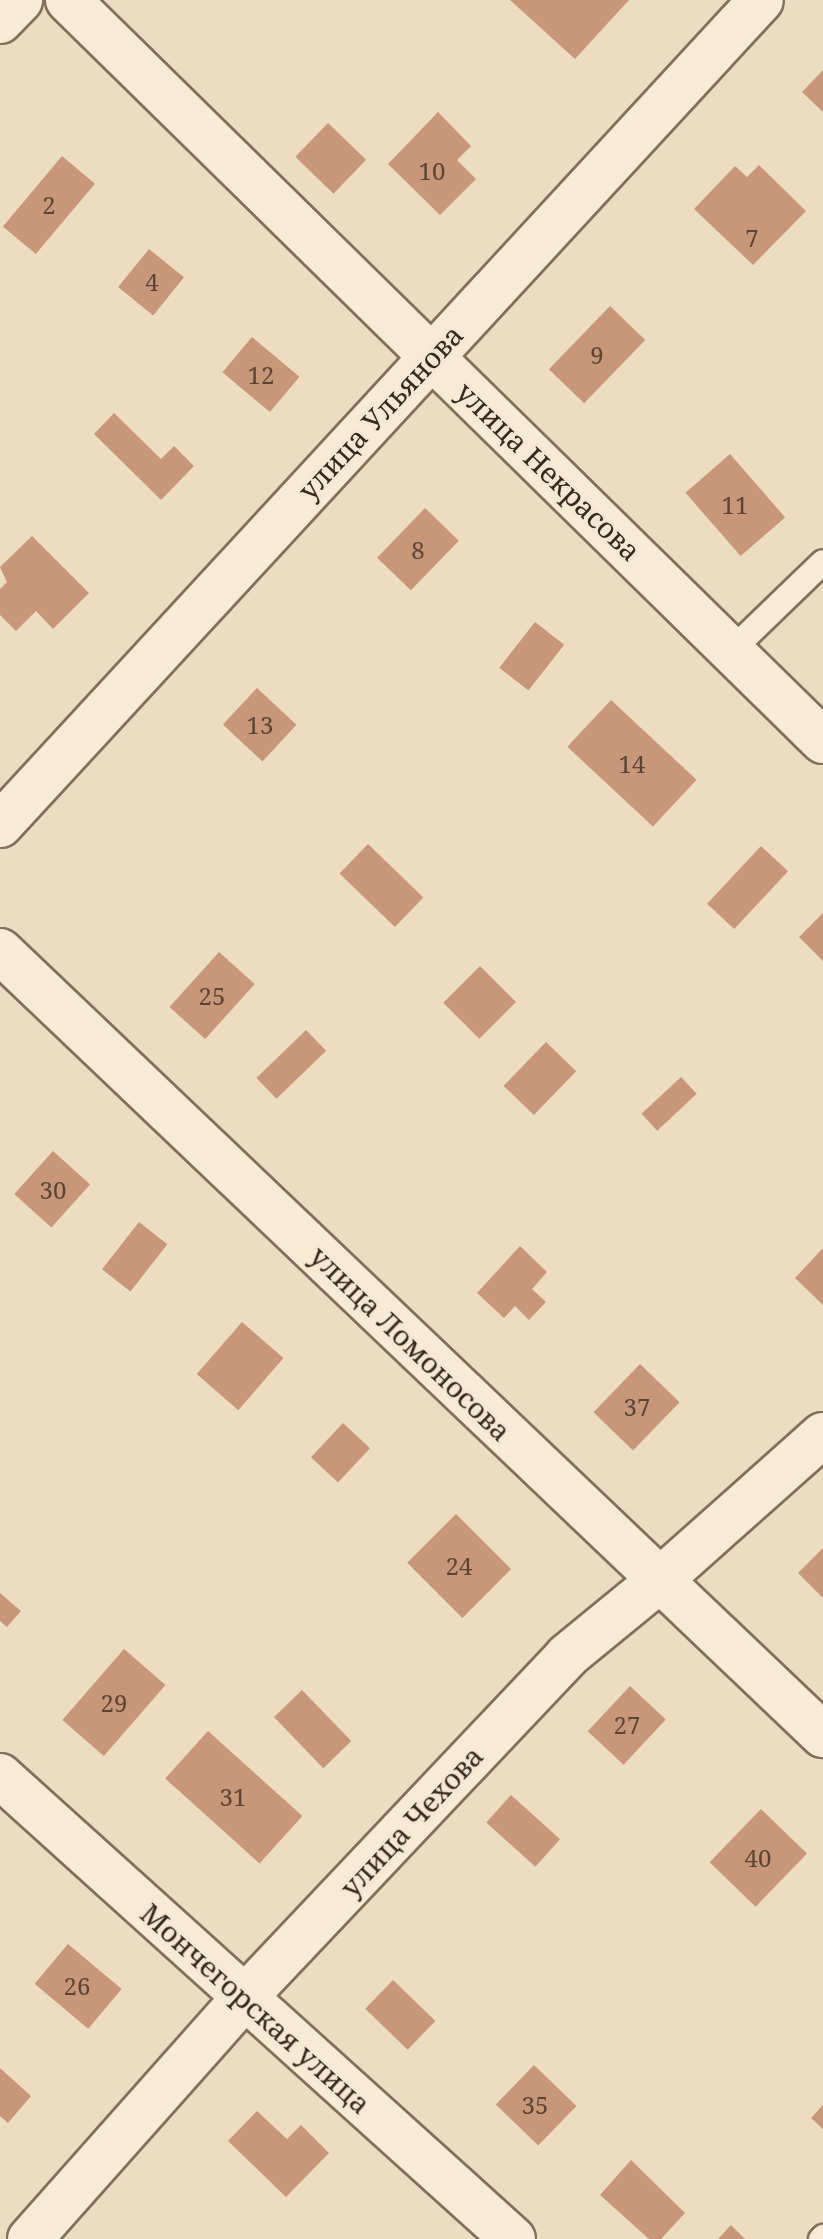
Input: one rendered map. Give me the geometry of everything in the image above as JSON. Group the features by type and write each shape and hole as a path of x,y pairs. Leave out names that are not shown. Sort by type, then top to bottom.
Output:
{"street":[{"path":"0,21 20,0"},
{"name":"улица Некрасова","path":"68,0 431,358 733,649 823,741"},
{"name":"улица Ульянова","path":"0,825 761,0"},
{"name":"улица Ломоносова","path":"0,951 823,1735"},
{"name":"улица Чехова","path":"30,2239 244,1998 567,1656 660,1580 823,1435"},
{"name":"Мончегорская улица","path":"0,1776 513,2239"}],"lane":[{"path":"733,649 823,562"}],"building":[{"path":"510,0 629,0 575,59"},
{"path":"823,70 823,112 802,92"},
{"path":"438,112 471,146 457,160 476,179 440,215 388,164"},
{"path":"328,123 366,160 333,194 295,157"},
{"path":"62,156 95,184 36,254 3,226"},
{"path":"759,165 806,211 753,265 694,209 735,166 747,177"},
{"path":"149,249 184,277 153,315 118,287"},
{"path":"610,306 645,340 584,403 549,369"},
{"path":"252,337 299,377 270,412 222,372"},
{"path":"114,413 161,459 174,446 194,466 161,500 94,434"},
{"path":"730,454 785,517 741,556 685,493"},
{"path":"425,508 459,541 411,590 377,558"},
{"path":"32,536 89,593 53,629 36,611 16,631 0,615 0,589 7,582 0,567"},
{"path":"535,622 564,645 528,690 499,668"},
{"path":"257,688 296,725 262,761 223,725"},
{"path":"611,700 697,780 653,827 567,747"},
{"path":"368,844 423,897 395,927 340,873"},
{"path":"761,846 788,871 734,929 707,904"},
{"path":"823,913 823,961 799,937"},
{"path":"219,952 255,984 205,1039 169,1007"},
{"path":"480,966 516,1002 479,1039 443,1003"},
{"path":"306,1030 326,1051 277,1099 256,1078"},
{"path":"546,1042 576,1071 534,1115 504,1086"},
{"path":"681,1077 697,1094 657,1131 642,1114"},
{"path":"53,1151 90,1184 51,1228 14,1194"},
{"path":"139,1222 167,1244 130,1291 102,1269"},
{"path":"520,1246 547,1272 532,1289 546,1302 529,1320 515,1306 504,1318 477,1293"},
{"path":"823,1248 823,1305 795,1278"},
{"path":"242,1322 284,1358 238,1410 197,1374"},
{"path":"640,1364 680,1402 633,1450 593,1412"},
{"path":"343,1423 370,1448 338,1483 311,1457"},
{"path":"456,1514 511,1569 462,1618 407,1563"},
{"path":"823,1548 823,1598 798,1573"},
{"path":"0,1593 21,1611 7,1627 0,1621"},
{"path":"124,1649 166,1685 104,1756 62,1720"},
{"path":"630,1686 666,1719 624,1765 588,1731"},
{"path":"302,1690 351,1741 323,1768 274,1717"},
{"path":"208,1731 302,1816 260,1864 165,1779"},
{"path":"511,1795 560,1839 535,1867 486,1822"},
{"path":"761,1809 807,1853 756,1907 710,1862"},
{"path":"68,1944 122,1989 88,2029 35,1984"},
{"path":"393,1980 435,2021 408,2050 365,2009"},
{"path":"534,2065 576,2106 538,2146 496,2105"},
{"path":"0,2068 31,2096 8,2123 0,2116"},
{"path":"823,2105 823,2129 811,2118"},
{"path":"257,2111 287,2139 301,2125 329,2153 286,2197 228,2141"},
{"path":"631,2160 685,2213 661,2239 649,2239 600,2195"},
{"path":"731,2225 745,2239 718,2239"}]}
